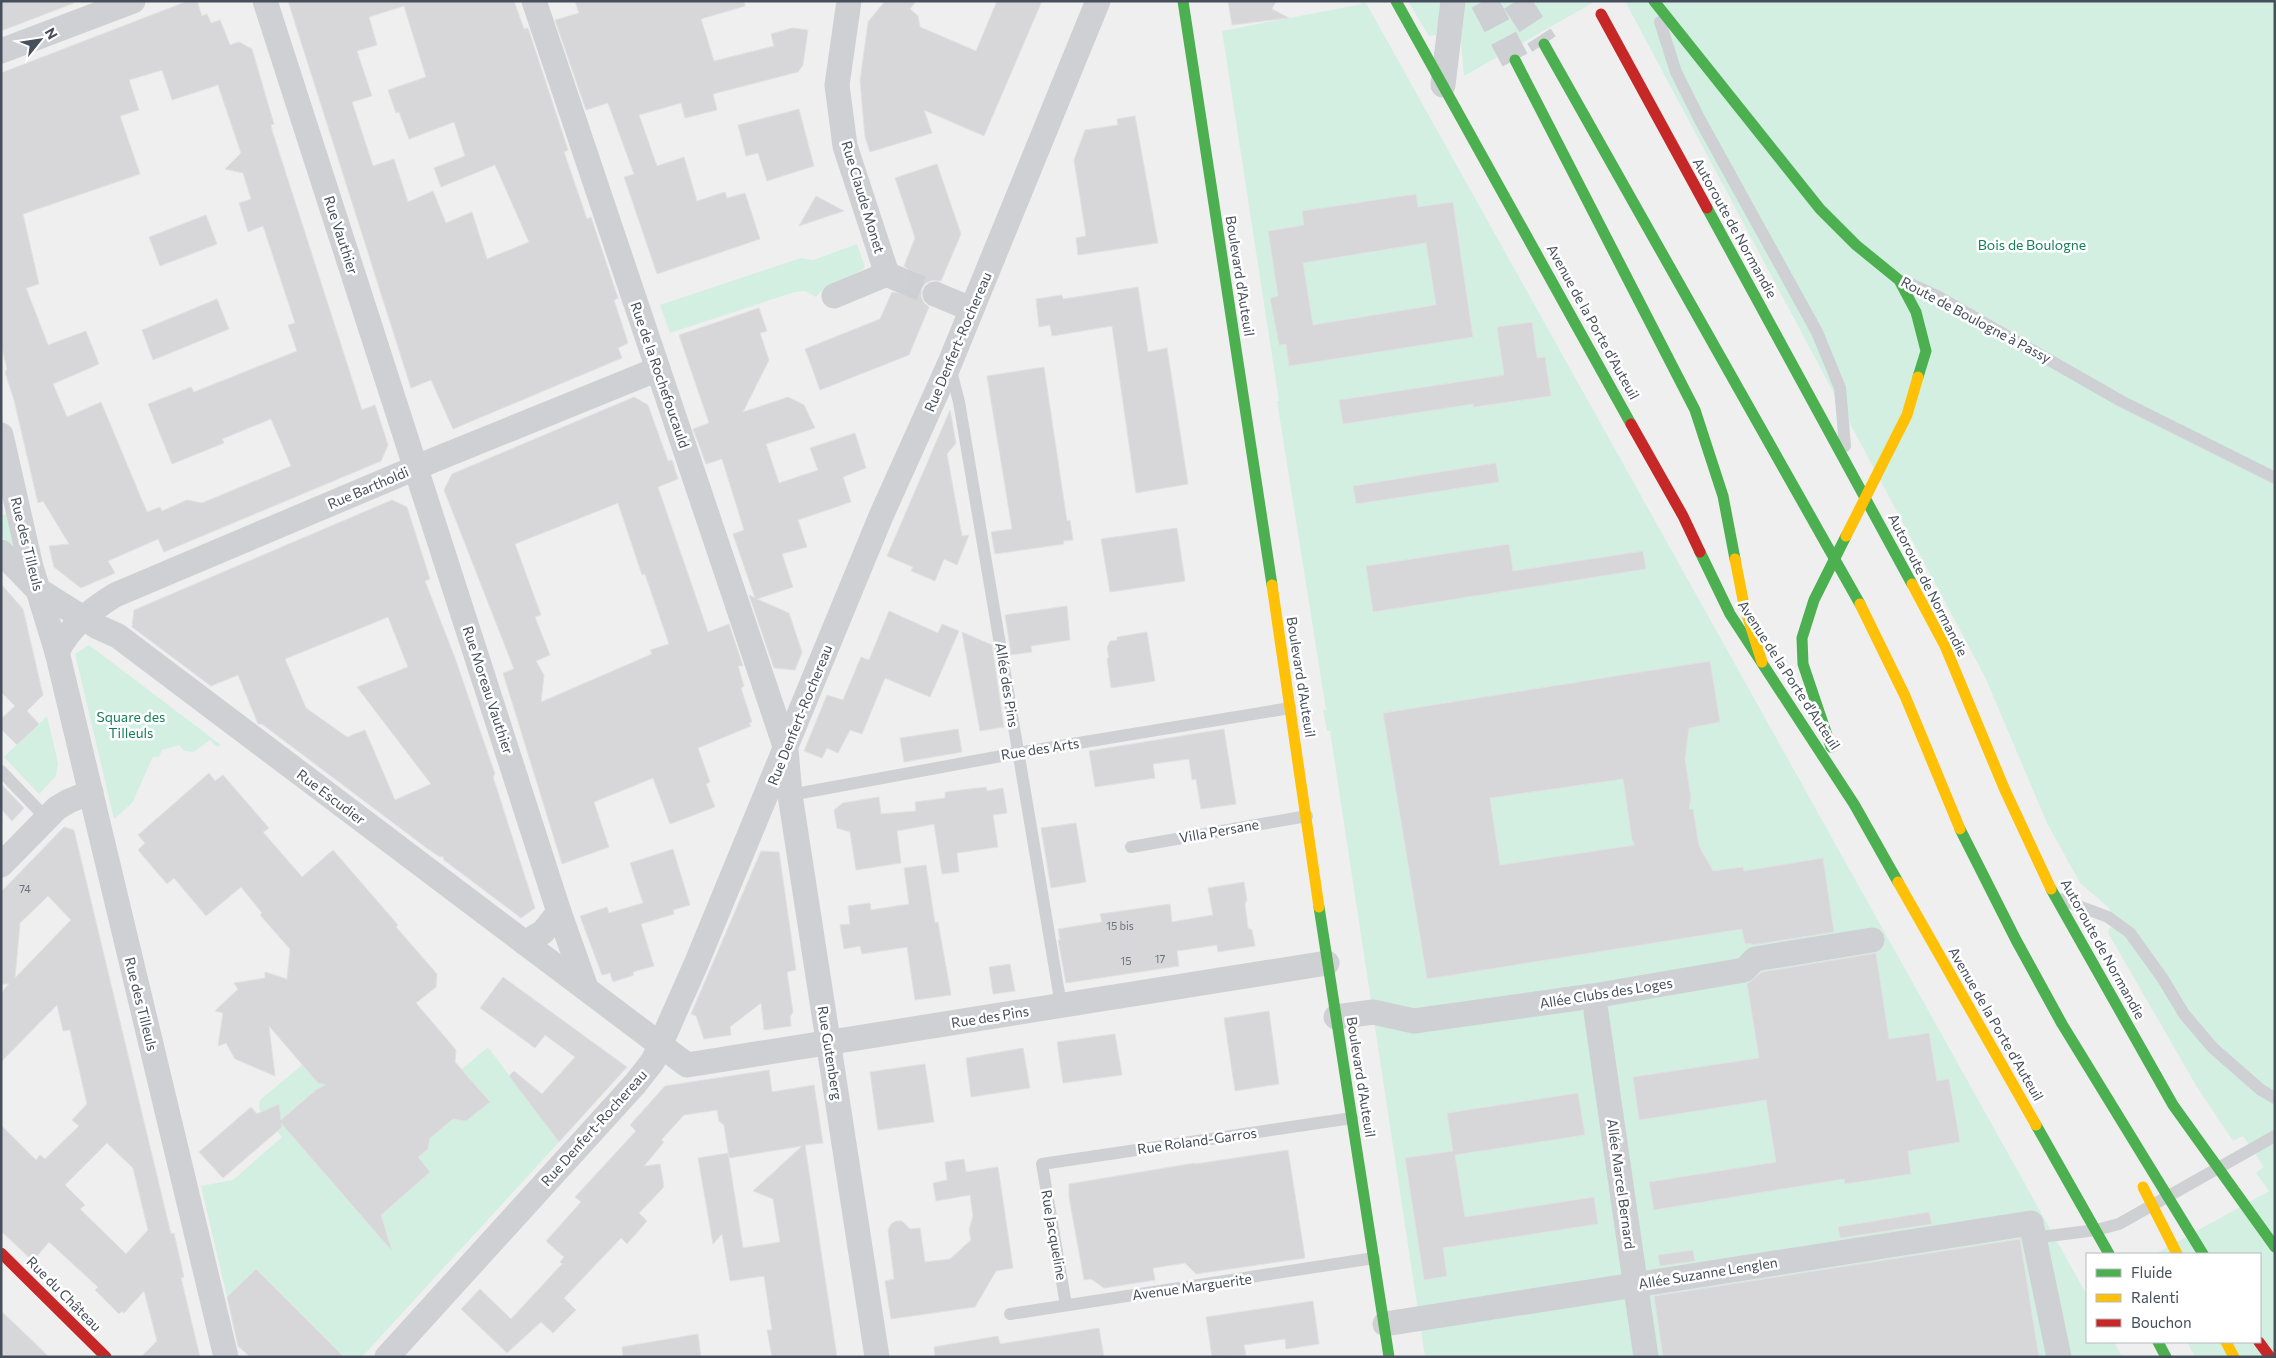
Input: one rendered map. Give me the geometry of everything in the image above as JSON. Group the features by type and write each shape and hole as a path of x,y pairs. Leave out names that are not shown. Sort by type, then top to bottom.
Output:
{"main road":[{"name":"Boulevard d'Auteuil","path":"1183,1 1307,816 1327,963 1390,1357"},
{"name":"Avenue de la Porte d'Auteuil","path":"1396,1 1684,516 1730,614 1854,804 2108,1253"},
{"name":"Route de Boulogne à Passy","path":"1654,1 1820,209 1856,245 1899,280"},
{"name":"Autoroute de Normandie","path":"1601,14 1945,646 2004,788 2055,897 2173,1105 2220,1172"},
{"path":"1544,44 1853,589 1906,696 1955,820 2016,940 2062,1024 2124,1149"},
{"path":"1515,60 1695,410 1723,496 1744,604 1762,662"},
{"path":"1854,804 1822,725 1803,664 1802,638 1814,600 1908,415 1926,352 1916,312 1899,280"},
{"path":"2062,1024 2202,1253"},
{"path":"2220,1172 2275,1227"},
{"path":"2220,1172 2275,1247"},
{"path":"2137,1175 2176,1253"},
{"name":"Rue du Château","path":"1,1253 106,1357"},
{"path":"2159,1343 2166,1357"},
{"path":"2227,1343 2234,1357"},
{"path":"2260,1343 2270,1357"}],"street":[{"path":"1,51 133,1"},
{"name":"Rue Vauthier","path":"265,1 417,468"},
{"name":"Rue de la Rochefoucauld","path":"534,1 786,750"},
{"name":"Rue Claude Monet","path":"834,296 892,276 845,146 837,85 848,1"},
{"name":"Rue Denfert-Rochereau","path":"387,1357 636,1084 653,1061 786,750 881,516 949,365 1098,1"},
{"path":"1444,85 1453,1"},
{"path":"935,294 971,309"},
{"name":"Rue Bartholdi","path":"84,618 115,595 658,369"},
{"name":"Rue des Tilleuls","path":"1,435 8,498 57,652 226,1357"},
{"name":"Rue Moreau Vauthier","path":"417,468 559,912 586,988"},
{"name":"Rue Escudier","path":"1,552 37,589 118,636 660,1045"},
{"path":"57,652 64,639 84,618"},
{"name":"Rue Gutenberg","path":"786,750 790,795 877,1357"},
{"path":"1,865 57,808 91,792"},
{"path":"525,944 543,932 559,912"},
{"name":"Allée Clubs des Loges","path":"1336,1018 1373,1012 1414,1021 1584,997 1744,970 1755,959 1872,940"},
{"name":"Rue des Pins","path":"660,1045 687,1065 1327,963"},
{"name":"Allée Marcel Bernard","path":"1596,1012 1646,1357"},
{"path":"2032,1231 2058,1357"},
{"name":"Allée Suzanne Lenglen","path":"1385,1324 1635,1285 2032,1231"}],"lane":[{"path":"1654,1 1676,72 1817,332 1840,388 1847,464"},
{"name":"Route de Boulogne à Passy","path":"1899,280 1937,296 2121,401 2275,478"},
{"name":"Allée des Pins","path":"949,365 959,402 1061,1005"},
{"name":"Rue des Arts","path":"790,795 1018,753 1290,708"},
{"path":"1,771 46,819"},
{"name":"Villa Persane","path":"1131,847 1307,816"},
{"path":"2055,897 2108,917 2130,933 2163,979 2184,1014 2214,1048 2260,1090 2275,1098"},
{"name":"Rue Roland-Garros","path":"1042,1164 1352,1118"},
{"path":"2032,1231 2096,1230 2119,1224 2275,1136"},
{"name":"Rue Jacqueline","path":"1042,1164 1066,1305"},
{"name":"Avenue Marguerite","path":"1010,1314 1374,1258"}],"green space":[{"path":"1361,1 1365,1 2086,1293 2086,1343 2115,1343 2122,1357 1425,1357 1330,731 1327,731 1323,710 1326,710 1277,401 1279,401 1222,31 1362,4"},
{"path":"1408,1 1442,1 1436,35 1429,36"},
{"path":"1462,1 1596,1 1464,76 1459,22"},
{"name":"Bois de Boulogne","path":"1625,1 2275,1 2275,1357 2195,1357 2188,1343 2261,1343 2261,1253 2157,1253 2269,1191 2256,1173 2264,1167 2243,1136 2233,1141 2197,1087 2108,933 2109,928 2113,927 2124,937 2108,907 2080,883 2047,823 1985,677"},
{"path":"857,244 865,267 859,272 828,286 816,297 805,291 795,292 670,333 660,305 801,258 813,260"},
{"path":"10,512 20,557 1,535 1,516"},
{"name":"Square des Tilleuls","path":"89,645 221,745 217,747 210,740 194,752 184,751 179,745 162,750 159,757 153,757 132,803 114,819 75,654"},
{"path":"47,716 58,763 56,776 39,794 4,757"},
{"path":"488,1047 559,1142 362,1357 344,1357 256,1269 227,1297 201,1186 233,1180 282,1137 260,1111 260,1100 302,1065 308,1071 426,1090 455,1062 462,1069"}],"building":[{"path":"1,1 73,1 74,3 1,31"},
{"path":"188,1 197,1 202,16 207,14 211,23 220,20 230,45 239,42 252,49 274,124 271,125 272,130 362,410 375,405 388,445 381,461 164,552 158,539 108,561 115,573 81,588 54,567 49,546 69,544 43,501 38,503 14,400 5,372 7,369 1,345 1,73","holes":["162,70 172,100 218,85 241,153 225,169 243,173 251,199 239,203 248,232 263,226 295,323 288,325 297,351 194,392 191,387 148,404 172,464 224,443 222,439 271,419 291,466 202,503 187,500 162,511 160,507 147,512 101,402 67,417 53,384 99,364 86,331 48,345 26,288 39,284 23,214 140,174 120,116 139,110 129,80"]},
{"path":"288,1 514,1 524,29 528,28 568,150 564,152 587,219 591,217 618,298 614,300 628,343 618,348 622,358 453,429 431,380 411,388","holes":["404,6 426,77 388,90 396,113 399,112 409,139 454,122 465,156 434,168 441,187 495,165 529,242 487,259 472,212 446,223 433,191 408,202 394,159 373,166 352,102 372,96 357,51 377,45 369,17"]},
{"path":"575,1 744,1 745,6 701,19 714,61 774,46 771,34 792,28 808,30 803,65 798,72 713,94 717,110 685,118 681,103 639,115 657,166 684,157 697,201 725,192 727,198 745,193 760,239 657,274 624,177 634,174 608,103 586,110 555,20 579,13"},
{"path":"885,1 916,1 910,9 918,16 920,27 976,51 997,1 1042,1 984,136 924,110 932,133 870,152 865,137 860,81 868,22"},
{"path":"1228,1 1276,1 1272,9 1289,18 1232,25"},
{"path":"799,109 814,166 767,181 758,153 746,156 738,125"},
{"path":"1135,116 1158,243 1078,255 1076,238 1086,236 1074,160 1085,130 1118,125 1117,119"},
{"path":"937,164 961,234 941,281 933,280 926,283 922,288 921,296 924,303 929,307 909,355 820,390 805,349 880,319 892,292 900,293 907,290 911,285 912,277 909,270 904,266 915,238 895,178"},
{"path":"1416,194 1418,207 1453,202 1473,337 1289,366 1286,344 1279,345 1270,298 1278,296 1268,231 1304,225 1302,211","holes":["1426,243 1436,305 1313,325 1303,263"]},
{"path":"816,196 844,211 799,226"},
{"path":"206,215 217,244 160,266 149,237"},
{"path":"1138,287 1148,352 1167,348 1188,484 1136,493 1112,326 1052,336 1050,325 1039,327 1036,299 1062,295 1063,299"},
{"path":"217,299 229,329 153,360 142,330"},
{"path":"759,308 767,331 760,333 769,360 743,412 788,397 804,405 815,428 766,444 779,483 818,470 810,448 855,433 866,468 843,477 851,502 798,520 807,547 782,554 793,587 757,599 789,613 802,652 795,670 774,668 749,595 755,598 733,534 744,530 722,459 706,464 693,429 709,423 679,335"},
{"path":"1532,322 1537,358 1545,357 1551,396 1474,407 1473,404 1343,424 1339,400 1504,375 1497,327"},
{"path":"1044,367 1067,521 1070,520 1073,540 1063,541 1064,544 995,554 991,532 1012,529 987,376"},
{"path":"634,397 648,405 668,461 672,460 678,479 658,487 708,632 729,624 743,666 738,666 744,686 741,688 752,722 749,723 751,726 698,748 710,782 706,784 715,807 670,824 653,778 594,802 609,847 562,864 503,673 514,669 444,490 452,474","holes":["618,503 642,575 645,574 669,644 650,650 652,654 541,702 544,675 536,661 550,655 535,617 541,615 515,544"]},
{"path":"950,410 956,443 947,454 962,536 969,535 957,565 944,559 935,581 911,571 913,567 887,556"},
{"path":"1496,463 1499,482 1356,504 1353,486"},
{"path":"392,500 407,507 430,579 425,581 455,658 495,774 493,777 535,908 521,918 444,860 443,856 440,857 428,849 262,724 258,724 238,675 211,686 132,627 134,610","holes":["388,617 408,667 357,687 431,784 395,800 365,730 347,737 306,708 285,659"]},
{"path":"1177,528 1185,581 1110,592 1101,539"},
{"path":"1509,544 1513,571 1643,551 1646,569 1373,612 1366,566"},
{"path":"1,584 23,609 43,695 27,711 39,724 17,745 1,729 1,719 15,706 1,692"},
{"path":"1067,606 1070,640 1031,646 1032,652 1010,655 1005,615"},
{"path":"889,611 938,633 942,624 959,631 930,697 885,678 862,734 850,730 838,753 827,748 822,758 804,751 827,695 843,700 861,657 869,660"},
{"path":"962,632 992,645 1004,727 980,731"},
{"path":"1147,632 1155,681 1111,688 1107,658 1109,658 1107,648 1110,641 1117,640 1117,637"},
{"path":"1710,661 1720,722 1689,728 1685,759 1691,797 1689,809 1693,809 1699,846 1713,871 1743,867 1744,871 1823,858 1834,932 1752,945 1751,943 1745,944 1742,929 1427,979 1383,713","holes":["1623,779 1632,840 1635,845 1500,865 1490,798"]},
{"path":"958,729 962,752 904,762 900,738"},
{"path":"1224,729 1236,804 1201,809 1196,779 1192,780 1189,759 1153,764 1155,778 1095,787 1089,751"},
{"path":"209,773 215,781 223,775 269,828 263,832 302,877 333,850 398,925 396,927 437,974 436,987 416,1003 456,1050 455,1062 490,1102 466,1121 453,1119 430,1138 428,1149 418,1157 430,1172 381,1215 392,1251 281,1123 282,1127 223,1178 199,1152 251,1107 257,1114 279,1104 281,1120 317,1089 326,1085 318,1083 269,1026 275,1076 235,1059 226,1043 218,1046 223,1013 215,1011 238,989 234,983 265,978 265,972 287,979 290,949 260,915 262,913 241,887 206,916 174,878 167,884 138,850 145,843 138,835"},
{"path":"1,784 24,808 12,821 1,809"},
{"path":"986,787 987,791 1003,788 1007,813 993,815 998,847 957,853 959,872 942,874 934,824 897,831 901,863 856,870 850,832 837,828 834,810 843,803 879,797 881,814 916,811 915,802 945,798 945,792"},
{"path":"1076,823 1086,882 1051,888 1041,828"},
{"path":"64,827 74,830 171,1234 174,1233 184,1277 181,1278 200,1357 141,1357 157,1341 144,1291 124,1313 122,1311 119,1314 95,1290 98,1287 49,1242 33,1261 1,1231 1,1125 36,1160 40,1155 45,1159 79,1126 72,1120 87,1104 70,1030 63,1031 57,1005 1,1062 1,993 9,984 1,984 1,892","holes":["48,896 71,920 15,978 20,923","107,1143 133,1168 148,1230 126,1254 80,1209 85,1205 65,1185"]},
{"path":"673,849 690,905 673,910 674,914 641,924 654,966 633,972 634,975 613,982 610,973 602,975 580,916 607,907 609,913 643,903 630,863"},
{"path":"761,851 779,852 796,970 787,972 793,1012 790,1017 791,1026 764,1030 761,1003 730,1027 731,1035 704,1039 696,1016 691,1014"},
{"path":"926,865 935,923 938,922 951,995 915,1000 907,947 862,954 860,946 844,949 840,925 850,924 848,906 870,903 871,910 909,904 904,868"},
{"path":"1244,882 1248,928 1252,930 1255,946 1218,952 1217,945 1177,951 1179,966 1066,983 1058,940 1060,940 1058,929 1102,922 1100,914 1170,904 1172,922 1213,915 1208,888"},
{"path":"1876,953 1889,1039 1929,1033 1937,1081 1949,1079 1960,1142 1908,1151 1911,1174 1845,1184 1844,1179 1654,1210 1649,1182 1776,1162 1766,1100 1639,1120 1633,1077 1759,1058 1747,984 1762,972"},
{"path":"1010,964 1015,991 993,994 989,967"},
{"path":"503,977 627,1067 559,1142 509,1076 514,1071 542,1094 575,1057 545,1035 535,1048 480,1008"},
{"path":"1269,1011 1279,1084 1235,1091 1224,1018"},
{"path":"1115,1034 1122,1075 1063,1083 1057,1042"},
{"path":"1023,1048 1030,1088 971,1097 966,1058"},
{"path":"925,1064 934,1122 878,1130 870,1072"},
{"path":"769,1070 772,1092 814,1085 823,1143 805,1145 837,1357 772,1357 767,1330 772,1330 764,1276 730,1281 722,1234 713,1244 698,1158 728,1153 743,1248 780,1242 773,1199 753,1191 802,1146 729,1158 724,1125 719,1121 717,1110 684,1115 661,1140 664,1142 644,1166 660,1164 664,1187 639,1213 647,1221 627,1244 621,1238 564,1298 576,1310 553,1333 541,1322 507,1353 461,1309 480,1289 511,1319 562,1264 560,1262 564,1257 546,1241 581,1202 575,1197 636,1131 630,1125 665,1086"},
{"path":"1578,1093 1585,1135 1455,1155 1465,1217 1594,1197 1598,1224 1443,1248 1447,1276 1424,1280 1405,1158 1453,1151 1447,1113"},
{"path":"1288,1150 1305,1258 1196,1274 1185,1263 1153,1268 1155,1280 1104,1288 1091,1279 1084,1280 1069,1197 1069,1184"},
{"path":"964,1159 966,1172 998,1167 1013,1268 996,1271 975,1307 891,1319 885,1281 894,1279 888,1230 891,1224 896,1221 902,1221 910,1229 920,1228 925,1262 950,1259 971,1240 969,1230 973,1216 970,1195 936,1201 933,1183 947,1180 945,1162"},
{"path":"1929,1212 1932,1224 1840,1238 1838,1227"},
{"path":"2020,1239 2039,1357 1663,1357 1654,1296"},
{"path":"1693,1250 1695,1261 1660,1266 1658,1255"},
{"path":"256,1269 344,1357 250,1357 238,1346 227,1297"},
{"path":"1313,1301 1319,1344 1286,1349 1285,1339 1244,1345 1246,1355 1212,1357 1206,1317"},
{"path":"1,1311 17,1326 49,1357 1,1357"},
{"path":"1099,1328 1104,1357 935,1357 934,1347 998,1336 1000,1344"},
{"path":"698,1334 701,1357 623,1357 622,1347"}],"tunnel":[{"path":"1484,1 1515,60"},
{"path":"1516,1 1544,44"},
{"path":"898,279 935,294"}],"traffic: fast":[{"path":"1183,1 1272,585"},
{"path":"1396,1 1631,424"},
{"path":"1654,1 1820,209 1856,245 1899,280 1916,312 1926,351 1918,377"},
{"path":"1544,44 1860,604"},
{"path":"1515,60 1695,410 1723,496 1735,559"},
{"path":"1707,208 1912,584"},
{"path":"1831,747 1803,664 1802,638 1814,600 1846,536"},
{"path":"1700,552 1730,614 1854,804 1898,882"},
{"path":"1960,829 2016,940 2062,1024 2202,1253"},
{"path":"2051,889 2173,1105 2275,1247"},
{"path":"1319,907 1389,1357"},
{"path":"2036,1125 2108,1253"},
{"path":"2159,1343 2166,1357"}],"traffic: slow":[{"path":"1846,536 1907,415 1918,377"},
{"path":"1735,559 1744,605 1762,662"},
{"path":"1912,584 1945,646 2004,788 2051,889"},
{"path":"1272,585 1319,907"},
{"path":"1860,604 1905,696 1960,829"},
{"path":"1898,882 2036,1125"},
{"path":"2143,1187 2176,1253"},
{"path":"2227,1343 2234,1357"}],"traffic: jam":[{"path":"1601,14 1707,208"},
{"path":"1631,424 1683,516 1700,552"},
{"path":"1,1253 106,1357"},
{"path":"2260,1343 2270,1357"}]}
